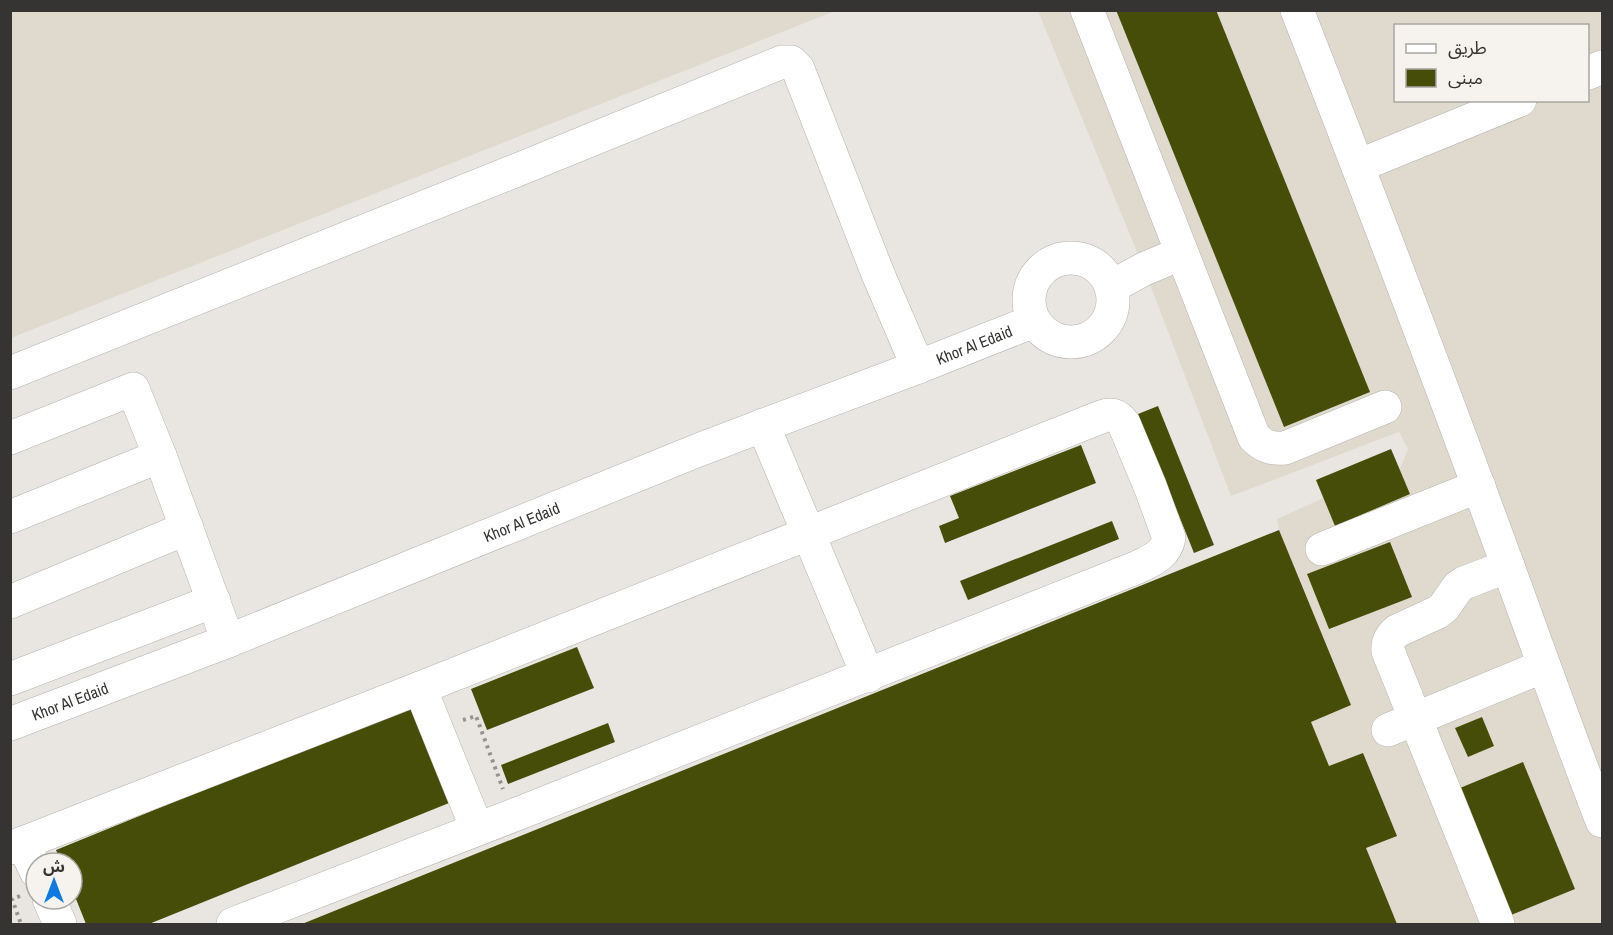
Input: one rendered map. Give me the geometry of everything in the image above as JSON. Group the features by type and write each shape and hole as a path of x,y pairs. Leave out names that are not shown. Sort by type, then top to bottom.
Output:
{"street":[{"path":"1087,10 1254,437 1261,444 1273,449 1285,448 1385,407"},
{"path":"1297,10 1479,486 1544,666 1591,760 1602,821"},
{"path":"10,373 782,62 791,62 798,69 878,274 918,367"},
{"path":"1358,166 1515,102"},
{"path":"1111,287 1144,269 1182,253"},
{"path":"1067,258 1081,259 1094,265 1105,274 1111,287 1113,300 1111,314 1105,326 1095,335 1082,341 1068,342 1055,339 1043,332 1034,321 1029,294 1034,280 1042,270 1054,262 1067,258"},
{"name":"Khor Al Edaid","path":"10,724 228,641 764,425 1034,321"},
{"path":"10,438 133,389 228,641"},
{"path":"23,854 420,688 1108,414 1120,418 1125,424 1167,530 1168,546 1163,554 1138,567 868,676 233,924"},
{"path":"764,425 868,676"},
{"path":"10,517 160,456"},
{"path":"1322,549 1479,486"},
{"path":"10,602 187,528"},
{"path":"1498,924 1402,724 1387,643 1404,627 1444,608 1458,587 1464,583 1508,566"},
{"path":"10,680 214,601"},
{"path":"1402,724 1544,666"},
{"path":"420,688 477,829"}],"path":[{"path":"437,729 476,716 504,792 512,789 522,812"}],"shaded area":[{"path":"11,10 835,10 835,11 11,338"},
{"path":"1038,11 1602,11 1602,924 302,924 1279,530 1277,519 1323,498 1316,480 1391,449 1400,469 1408,449 1399,432 1231,496 1144,269"}],"building":[{"path":"1116,10 1216,10 1370,392 1284,427"},
{"path":"1158,406 1214,545 1194,553 1138,414"},
{"path":"1081,445 1096,483 945,543 939,526 959,518 950,496"},
{"path":"1391,449 1410,494 1335,526 1316,480"},
{"path":"1112,521 1119,539 968,600 960,581"},
{"path":"1279,530 1351,705 1311,722 1329,766 1363,753 1397,836 1366,848 1397,924 302,924"},
{"path":"1390,542 1412,597 1329,629 1307,574"},
{"path":"577,647 594,688 487,730 471,689"},
{"path":"414,704 454,801 149,924 86,924 81,911 84,911 84,851 56,850"},
{"path":"1482,717 1494,746 1468,757 1455,728"},
{"path":"608,723 615,742 508,784 501,765"},
{"path":"1523,762 1575,889 1511,915 1460,788"}]}
